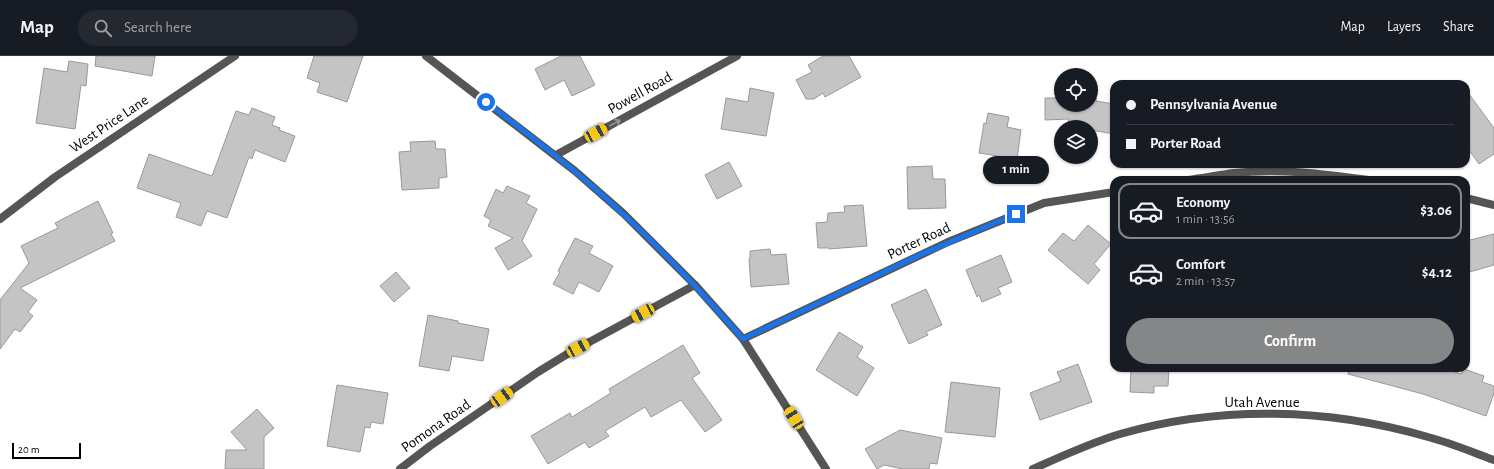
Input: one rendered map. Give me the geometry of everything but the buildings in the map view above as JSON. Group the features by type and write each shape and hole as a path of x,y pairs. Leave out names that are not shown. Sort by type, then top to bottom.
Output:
{"street":[{"name":"West Price Lane","path":"0,219 55,177 235,56"},
{"path":"426,56 556,155 624,214 695,285 743,339 826,469"},
{"name":"Powell Road","path":"556,155 737,56"},
{"path":"1215,176 1235,173 1272,172 1336,176"},
{"name":"Porter Road","path":"743,339 941,245 1044,203 1110,193"},
{"path":"1470,199 1494,205"},
{"name":"Pomona Road","path":"400,469 430,446 569,352 695,285"},
{"name":"Utah Avenue","path":"1033,469 1096,442 1121,434 1189,419 1249,413 1321,416 1376,424 1430,437 1494,460"}],"route":[{"path":"486,102 575,170 624,214 695,285 743,339 948,242 1016,214"}]}
